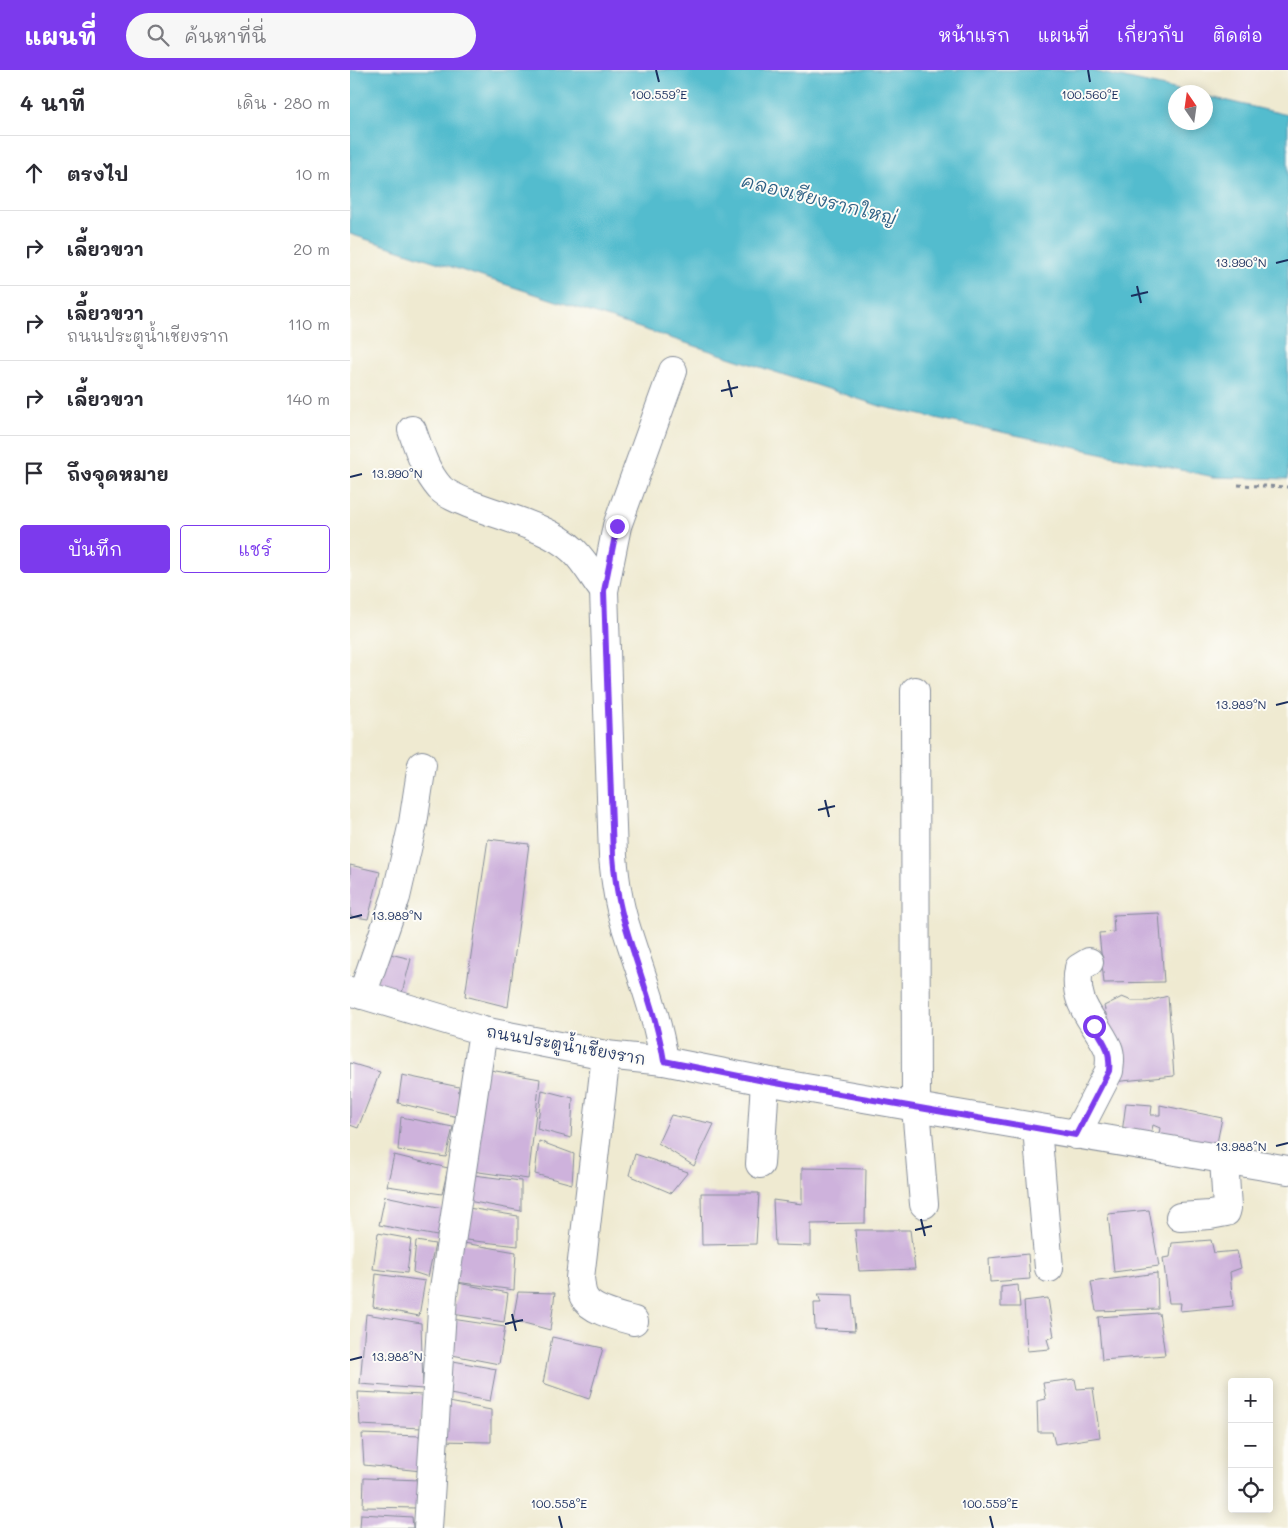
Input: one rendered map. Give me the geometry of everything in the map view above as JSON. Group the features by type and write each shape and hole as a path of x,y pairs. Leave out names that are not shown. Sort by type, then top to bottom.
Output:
{"street":[{"path":"664,1061 649,995 624,922 616,884 613,856 604,591 617,526 673,371"},
{"path":"412,430 422,458 431,475 442,489 459,500 525,523 556,539 574,551 604,591"},
{"path":"915,691 916,1108 924,1204"},
{"path":"356,993 396,897 413,823 422,765"},
{"path":"1076,1135 1109,1071 1110,1060 1108,1048 1082,1004 1078,993 1077,980 1079,968 1089,962"},
{"name":"ถนนประตูน้ำเชียงราก","path":"356,993 483,1031 606,1055 664,1061 916,1108 1288,1170"},
{"path":"428,1528 443,1295 483,1031"},
{"path":"606,1055 580,1278 584,1298 595,1308 634,1321"},
{"path":"760,1164 764,1081"},
{"path":"1037,1128 1049,1268"},
{"path":"1180,1217 1226,1212 1224,1159"}],"path":[{"path":"1238,485 1288,487"}],"water":[{"name":"คลองเชียงรากใหญ่","path":"350,70 1088,70 1168,88 1168,130 1213,130 1213,98 1288,115 1288,479 1214,477 883,407 350,234"}],"building":[{"path":"488,839 529,844 508,1007 465,996"},
{"path":"350,865 380,872 368,919 350,916"},
{"path":"1159,913 1164,982 1104,983 1099,933 1114,932 1113,915"},
{"path":"386,953 411,959 400,1000 373,992"},
{"path":"1168,996 1174,1076 1112,1082 1115,1050 1104,1006 1122,997 1132,1001 1148,1001"},
{"path":"350,1063 380,1072 358,1128 350,1125"},
{"path":"485,1069 540,1079 528,1179 465,1170"},
{"path":"402,1075 459,1087 458,1117 398,1103"},
{"path":"542,1090 573,1098 571,1138 537,1129"},
{"path":"1126,1103 1152,1105 1151,1115 1160,1115 1160,1105 1222,1118 1215,1153 1157,1144 1160,1128 1153,1125 1149,1144 1121,1140"},
{"path":"671,1115 714,1124 694,1166 658,1143"},
{"path":"401,1117 453,1127 446,1157 398,1150"},
{"path":"539,1141 574,1154 572,1184 535,1174"},
{"path":"635,1154 688,1172 671,1193 629,1175"},
{"path":"394,1155 448,1168 442,1194 387,1186"},
{"path":"802,1168 866,1169 865,1223 811,1224 811,1246 775,1245 773,1200 802,1204"},
{"path":"466,1174 521,1181 521,1211 463,1200"},
{"path":"701,1193 759,1193 756,1244 702,1245"},
{"path":"385,1196 443,1208 437,1236 379,1225"},
{"path":"462,1207 518,1216 518,1246 458,1239"},
{"path":"1149,1210 1159,1266 1114,1272 1108,1214"},
{"path":"855,1230 910,1230 915,1269 859,1271"},
{"path":"378,1233 411,1239 407,1273 373,1269"},
{"path":"1211,1240 1214,1253 1237,1251 1241,1268 1230,1272 1233,1306 1180,1311 1181,1303 1169,1303 1163,1258 1170,1257 1172,1243"},
{"path":"416,1241 435,1244 428,1277 413,1272"},
{"path":"458,1242 516,1252 514,1290 449,1281"},
{"path":"1028,1254 1030,1279 990,1282 989,1258"},
{"path":"1157,1273 1158,1309 1096,1311 1091,1282"},
{"path":"376,1274 425,1281 419,1316 373,1307"},
{"path":"458,1283 508,1293 504,1322 452,1314 457,1298"},
{"path":"1018,1285 1020,1307 1001,1307 1001,1287"},
{"path":"518,1292 555,1293 550,1330 513,1320"},
{"path":"818,1294 852,1295 855,1331 815,1329 814,1303 821,1303"},
{"path":"1048,1298 1054,1337 1047,1339 1050,1349 1027,1351 1024,1301"},
{"path":"1159,1313 1165,1355 1102,1360 1098,1317"},
{"path":"366,1314 421,1323 423,1389 360,1384"},
{"path":"452,1319 505,1327 499,1364 447,1354"},
{"path":"552,1337 603,1348 589,1399 543,1383"},
{"path":"448,1360 496,1369 490,1401 444,1393"},
{"path":"1075,1379 1077,1389 1093,1388 1100,1437 1055,1444 1052,1432 1038,1432 1037,1401 1046,1399 1043,1383"},
{"path":"358,1392 423,1395 421,1428 360,1425"},
{"path":"444,1401 491,1410 491,1442 439,1441"},
{"path":"362,1434 420,1436 421,1471 364,1465"},
{"path":"364,1478 421,1480 417,1508 363,1507"},
{"path":"361,1514 412,1517 413,1528 360,1528"}],"route":[{"path":"617,526 604,591 613,856 616,884 624,922 649,995 664,1061 764,1081 1076,1135 1109,1071 1108,1048 1094,1026"}]}
